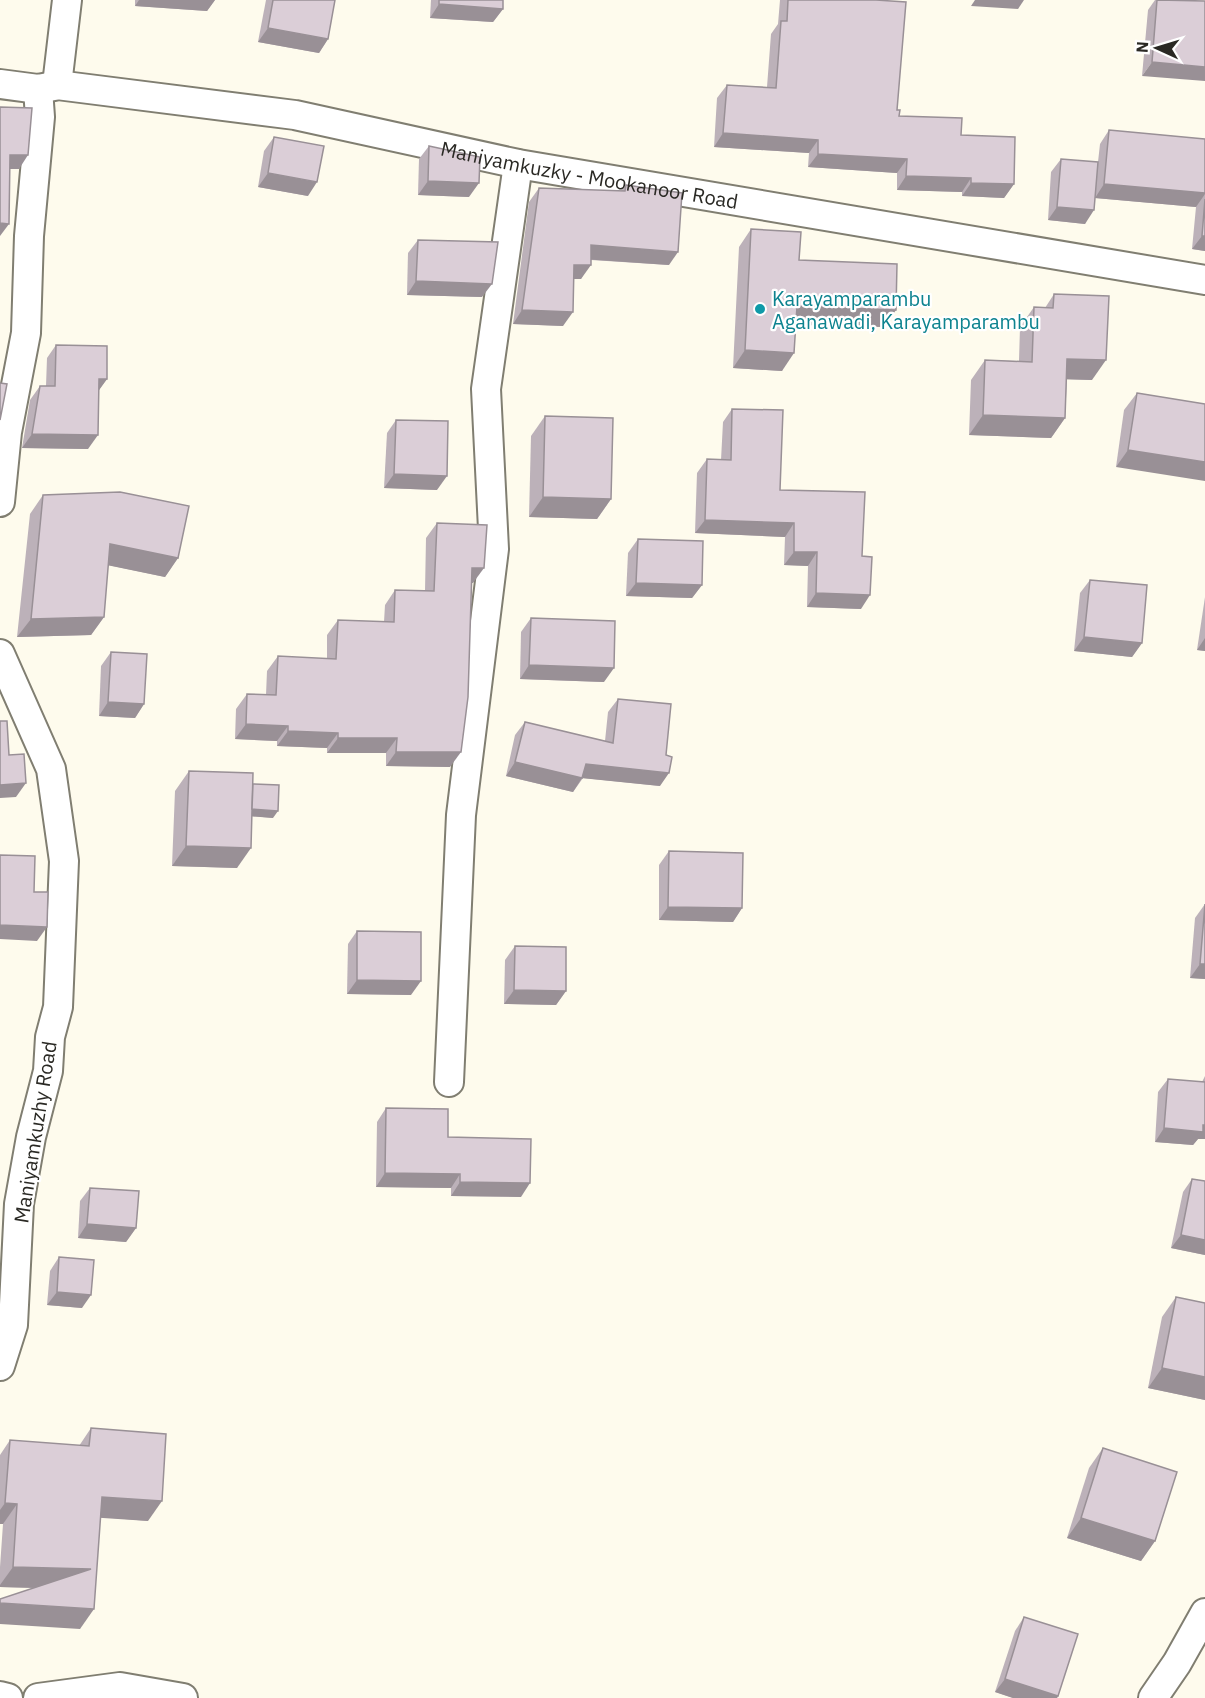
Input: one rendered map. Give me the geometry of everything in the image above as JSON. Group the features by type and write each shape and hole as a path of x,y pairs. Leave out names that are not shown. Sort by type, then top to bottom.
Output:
{"street":[{"path":"0,502 7,432 26,333 29,236 40,117 67,0"},
{"name":"Maniyamkuzky - Mookanoor Road","path":"0,84 47,87 295,115 518,164 1205,280"},
{"path":"449,1082 461,815 494,549 486,389 518,164"},
{"name":"Maniyamkuzhy Road","path":"0,654 51,769 64,861 58,1007 50,1037 48,1071 31,1137 21,1193 13,1325 0,1366"},
{"path":"1153,1698 1177,1663 1205,1613"},
{"path":"38,1698 120,1687 183,1698"},
{"path":"1,1697 8,1698"}],"building":[{"path":"273,0 335,0 328,39 268,28"},
{"path":"439,0 503,0 503,9 439,4"},
{"path":"788,0 906,2 897,110 900,110 899,116 962,118 961,135 1015,137 1014,184 971,183 971,178 906,176 907,159 818,154 818,140 723,133 727,85 776,88 781,21 787,21"},
{"path":"1157,0 1205,1 1205,67 1152,62"},
{"path":"0,107 32,108 28,155 10,155 9,224 0,223"},
{"path":"1109,130 1205,139 1205,193 1104,184"},
{"path":"274,137 324,146 317,182 268,173"},
{"path":"429,146 480,157 479,183 428,181"},
{"path":"1061,159 1098,162 1094,210 1057,207"},
{"path":"626,185 682,193 678,252 591,245 591,265 574,265 573,312 522,310 539,188 625,191"},
{"path":"1205,199 1205,236 1202,236"},
{"path":"751,229 801,232 799,260 897,264 896,310 797,306 794,353 745,350"},
{"path":"418,240 498,242 492,284 416,281"},
{"path":"1054,294 1109,296 1106,360 1067,359 1065,418 983,415 985,360 1032,362 1034,307 1053,308"},
{"path":"56,345 107,346 107,379 99,379 98,435 32,434 40,386 55,386"},
{"path":"0,383 7,384 0,420"},
{"path":"1137,393 1205,404 1205,462 1128,450"},
{"path":"732,409 783,410 780,490 865,492 862,556 872,557 870,595 816,593 817,552 794,552 794,523 705,520 707,459 731,460"},
{"path":"545,416 613,418 611,499 543,497"},
{"path":"396,420 448,421 447,476 394,474"},
{"path":"120,492 189,506 178,558 110,544 104,617 31,619 43,495"},
{"path":"437,523 487,525 484,568 472,568 468,697 461,752 396,752 397,738 338,738 338,733 288,731 288,726 246,724 247,694 276,695 278,656 336,659 338,620 394,622 395,590 434,591"},
{"path":"638,539 703,541 702,585 636,583"},
{"path":"1090,580 1147,585 1142,643 1084,637"},
{"path":"531,618 615,621 614,668 529,665"},
{"path":"111,652 147,654 144,704 108,702"},
{"path":"618,699 671,704 666,755 672,757 669,773 586,764 582,778 515,762 525,722 613,743"},
{"path":"0,721 7,721 9,755 24,754 26,783 0,785"},
{"path":"189,771 253,773 251,848 186,846"},
{"path":"253,784 279,785 278,811 252,809"},
{"path":"669,851 743,853 742,908 668,907"},
{"path":"0,855 35,856 34,892 48,892 47,927 0,925"},
{"path":"1205,904 1205,964 1200,964"},
{"path":"357,931 421,932 421,981 357,980"},
{"path":"515,946 566,947 566,991 514,990"},
{"path":"1168,1079 1205,1082 1203,1132 1164,1128"},
{"path":"386,1108 448,1109 448,1137 531,1139 530,1183 460,1182 460,1174 385,1173"},
{"path":"1192,1179 1205,1181 1205,1240 1181,1235"},
{"path":"90,1188 139,1191 136,1228 87,1224"},
{"path":"59,1257 94,1260 91,1295 57,1292"},
{"path":"1176,1297 1205,1303 1205,1377 1162,1368"},
{"path":"91,1428 166,1434 162,1501 102,1497 94,1609 0,1603 0,1599 91,1569 13,1567 17,1504 5,1503 10,1440 89,1446"},
{"path":"1103,1448 1177,1472 1155,1541 1081,1518"},
{"path":"1024,1617 1078,1634 1058,1696 1005,1679"}],"place":[{"name":"Karayamparambu Aganawadi, Karayamparambu","path":"760,309"}]}
